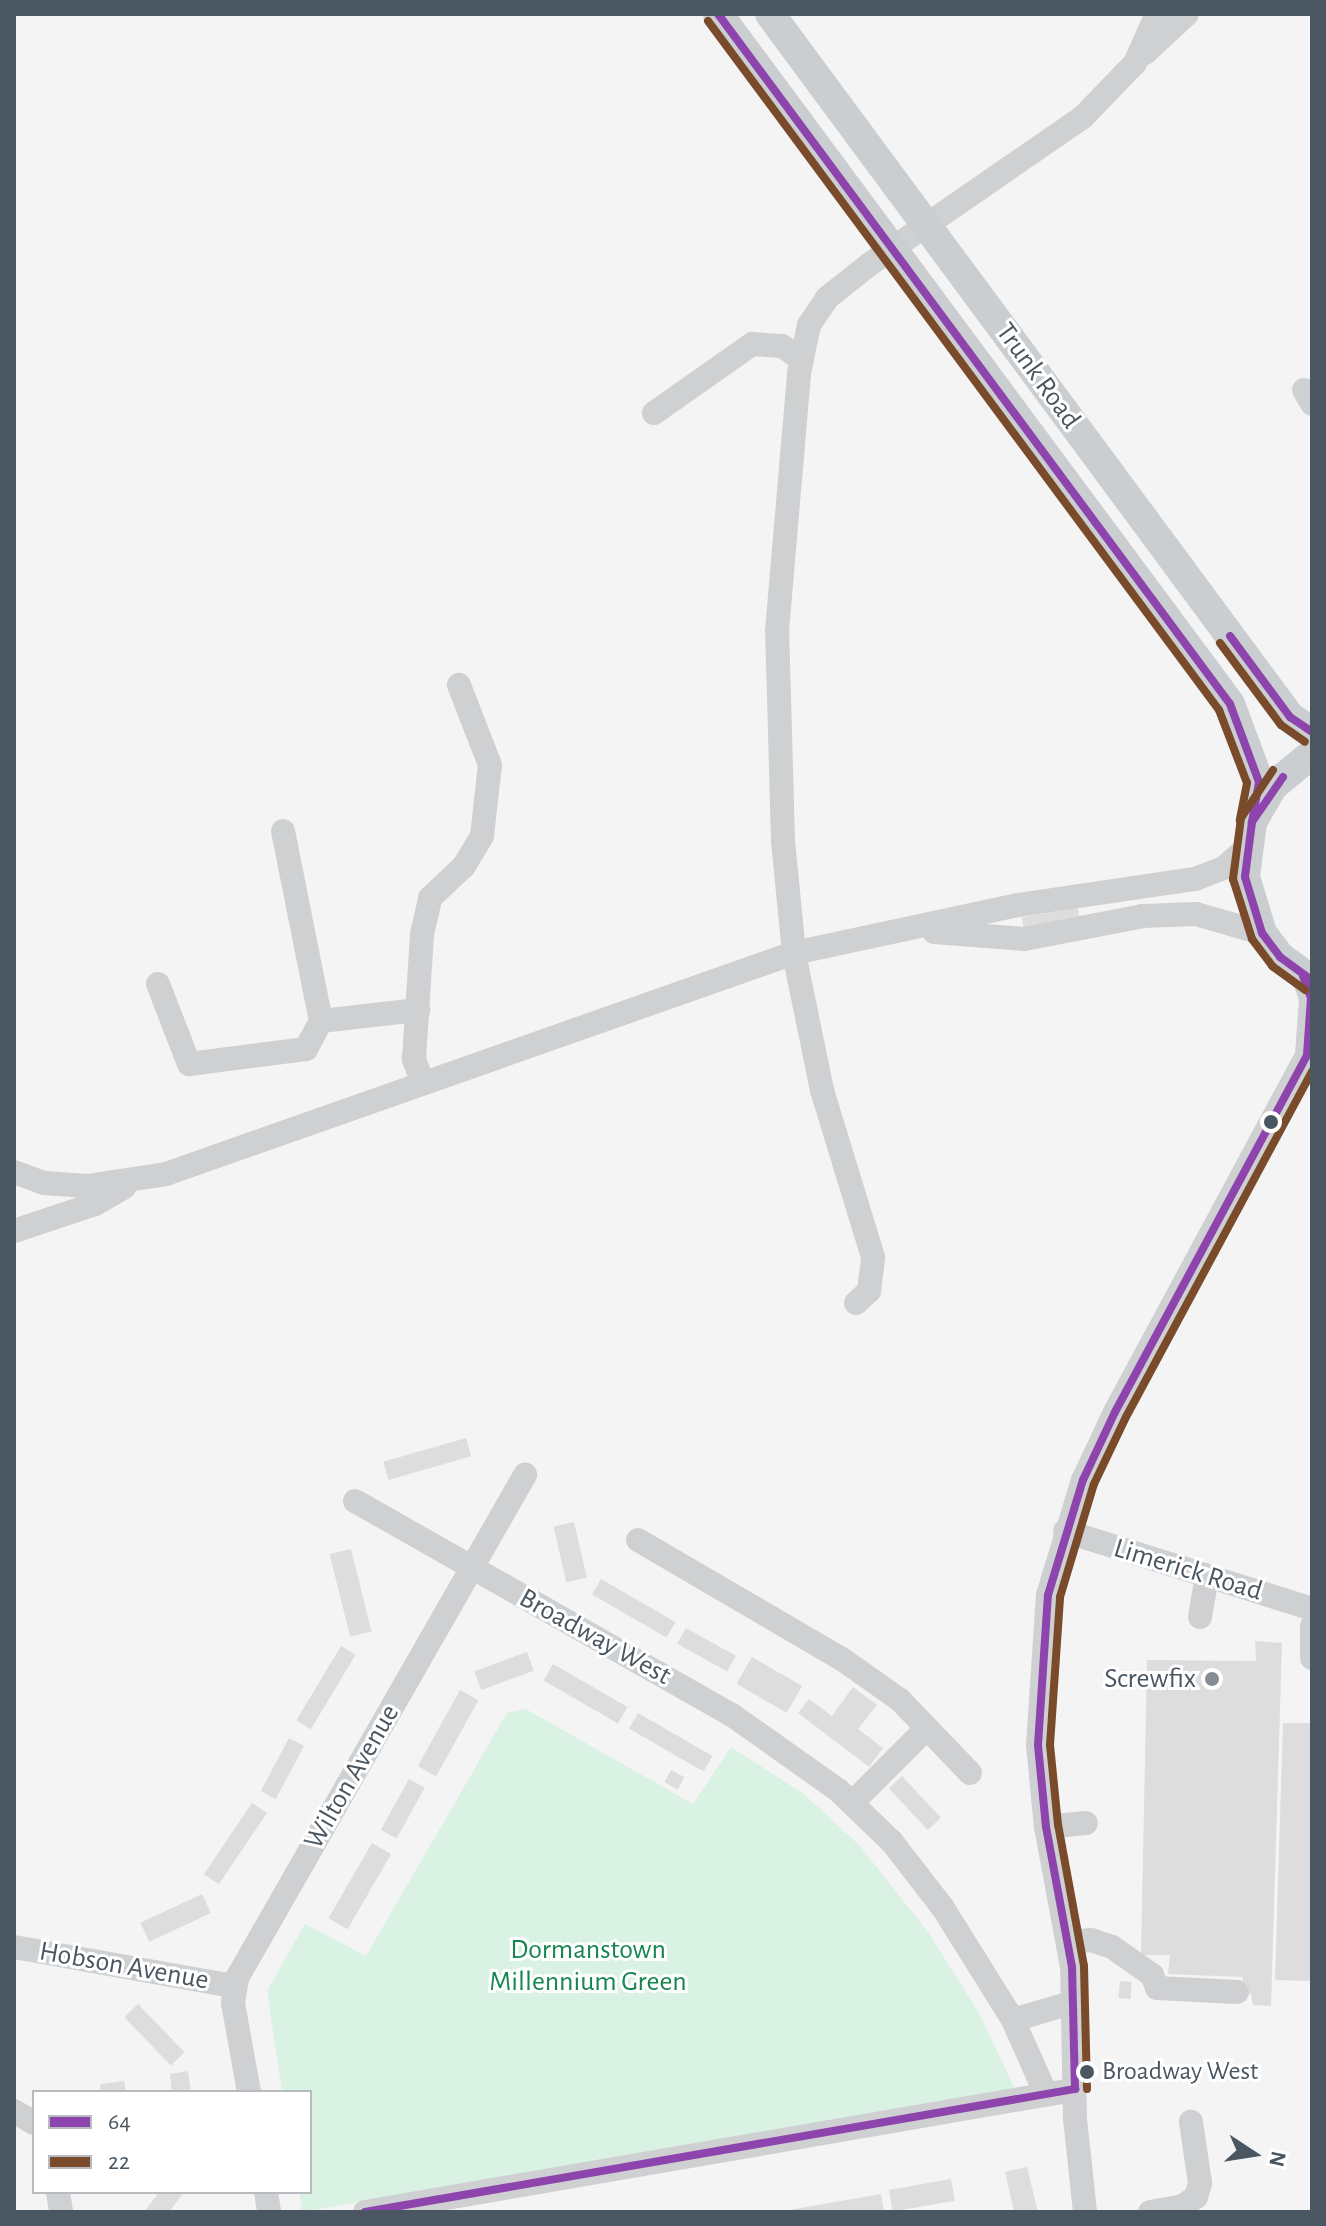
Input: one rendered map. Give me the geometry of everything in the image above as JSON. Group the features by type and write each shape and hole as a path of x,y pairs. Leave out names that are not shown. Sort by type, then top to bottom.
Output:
{"main road":[{"name":"Trunk Road","path":"718,14 1230,704 1259,782 1245,877 1262,933"},
{"name":"Trunk Road","path":"770,14 1290,717 1312,732"},
{"path":"1249,835 1273,786 1312,754"},
{"path":"1262,933 1308,978"}],"street":[{"path":"1135,63 1157,14"},
{"path":"856,1303 869,1291 873,1257 822,1090 794,953 783,841 777,631 802,360 809,325 827,298 1083,117 1187,14"},
{"path":"654,413 752,344 782,346 802,360"},
{"path":"423,1083 414,1059 430,898 464,866 482,836 490,765 459,685"},
{"path":"158,984 189,1064 306,1049 321,1021 283,831"},
{"path":"14,1231 95,1204 133,1182 794,953 1018,905 1195,879 1224,868 1249,835"},
{"path":"907,930 1024,939 1143,916 1196,914 1262,933"},
{"path":"1085,2212 1068,1942 1046,1827 1038,1745 1039,1663 1048,1595 1065,1531 1115,1412 1310,1053 1311,998 1308,978"},
{"path":"321,1021 418,1010"},
{"path":"14,1172 44,1183 133,1182"},
{"name":"Wilton Avenue","path":"234,1986 525,1475"},
{"name":"Broadway West","path":"355,1501 732,1715 852,1803 926,1884 1013,2020 1046,2094"},
{"name":"Limerick Road","path":"1065,1531 1312,1609"},
{"path":"638,1540 842,1659 900,1700 970,1773"},
{"path":"1200,1617 1207,1576"},
{"path":"1312,1626 1312,1658"},
{"path":"852,1803 927,1728"},
{"path":"1046,1827 1086,1823"},
{"path":"1068,1942 1091,1940 1112,1947 1152,1975 1157,1988 1237,1992"},
{"name":"Hobson Avenue","path":"14,1947 234,1986"},
{"path":"234,1986 249,2090"},
{"path":"1013,2020 1074,2002"},
{"path":"365,2212 427,2207 1075,2089"},
{"path":"14,2111 32,2122"},
{"path":"1150,2212 1183,2206 1196,2197 1200,2183 1191,2122"}],"green space":[{"name":"Dormanstown Millennium Green","path":"526,1709 693,1804 731,1747 804,1794 860,1846 928,1932 979,2013 1015,2089 302,2212 299,2194 312,2194 312,2090 282,2090 267,1991 305,1924 366,1956 507,1713"}],"building":[{"path":"1078,908 1080,920 1024,929 1022,917"},
{"path":"466,1438 471,1456 389,1480 383,1462"},
{"path":"574,1522 587,1578 566,1582 554,1527"},
{"path":"351,1549 372,1631 350,1637 330,1554"},
{"path":"601,1579 675,1622 666,1638 592,1595"},
{"path":"686,1628 736,1656 727,1671 677,1644"},
{"path":"1255,1641 1282,1643 1271,2006 1253,2005 1251,1994 1242,1993 1243,1977 1168,1974 1170,1955 1141,1955 1147,1660 1256,1661"},
{"path":"341,1646 356,1655 311,1729 296,1721"},
{"path":"527,1652 534,1671 481,1690 474,1671"},
{"path":"752,1657 802,1686 787,1713 736,1684"},
{"path":"553,1664 627,1707 618,1723 544,1680"},
{"path":"853,1687 877,1705 858,1729 883,1748 869,1767 798,1713 809,1699 832,1716"},
{"path":"460,1690 478,1700 436,1776 418,1766"},
{"path":"638,1713 712,1756 703,1772 629,1729"},
{"path":"1283,1723 1312,1723 1312,1981 1275,1980"},
{"path":"289,1738 304,1746 276,1799 261,1791"},
{"path":"671,1770 684,1777 678,1789 664,1782"},
{"path":"902,1776 941,1818 928,1830 889,1788"},
{"path":"409,1779 425,1788 397,1838 381,1830"},
{"path":"252,1803 267,1813 219,1884 204,1874"},
{"path":"372,1843 391,1854 348,1929 328,1918"},
{"path":"202,1894 211,1913 149,1942 140,1923"},
{"path":"1120,1981 1132,1982 1130,1999 1119,1998"},
{"path":"138,2004 185,2052 171,2065 124,2017"},
{"path":"188,2071 191,2090 172,2090 170,2074"},
{"path":"124,2081 126,2090 101,2090 100,2084"},
{"path":"1027,2167 1038,2212 1014,2212 1005,2172"},
{"path":"951,2179 955,2201 893,2212 889,2190"},
{"path":"158,2194 182,2194 169,2212 144,2212"},
{"path":"881,2194 884,2212 789,2212 789,2210"}],"transit line":[{"name":"64","path":"718,14 1230,704 1259,782 1252,822"},
{"name":"22","path":"708,21 1219,710 1247,783 1240,820"},
{"name":"64","path":"1230,636 1290,717 1312,732"},
{"name":"22","path":"1220,643 1281,725 1305,742"},
{"name":"22","path":"1273,770 1241,818 1233,879 1252,939 1272,966 1305,990"},
{"name":"64","path":"1283,777 1252,822 1245,877 1262,933 1280,957 1312,980"},
{"name":"64","path":"365,2212 1075,2089 1072,1967 1046,1827 1038,1745 1048,1595 1083,1480 1115,1412 1307,1055 1311,998 1303,976"},
{"name":"22","path":"1087,2089 1084,1966 1058,1825 1050,1745 1060,1597 1094,1484 1126,1417 1312,1071"}],"place":[{"name":"Screwfix","path":"1212,1679"},
{"name":"Broadway West","path":"1087,2072"}]}
